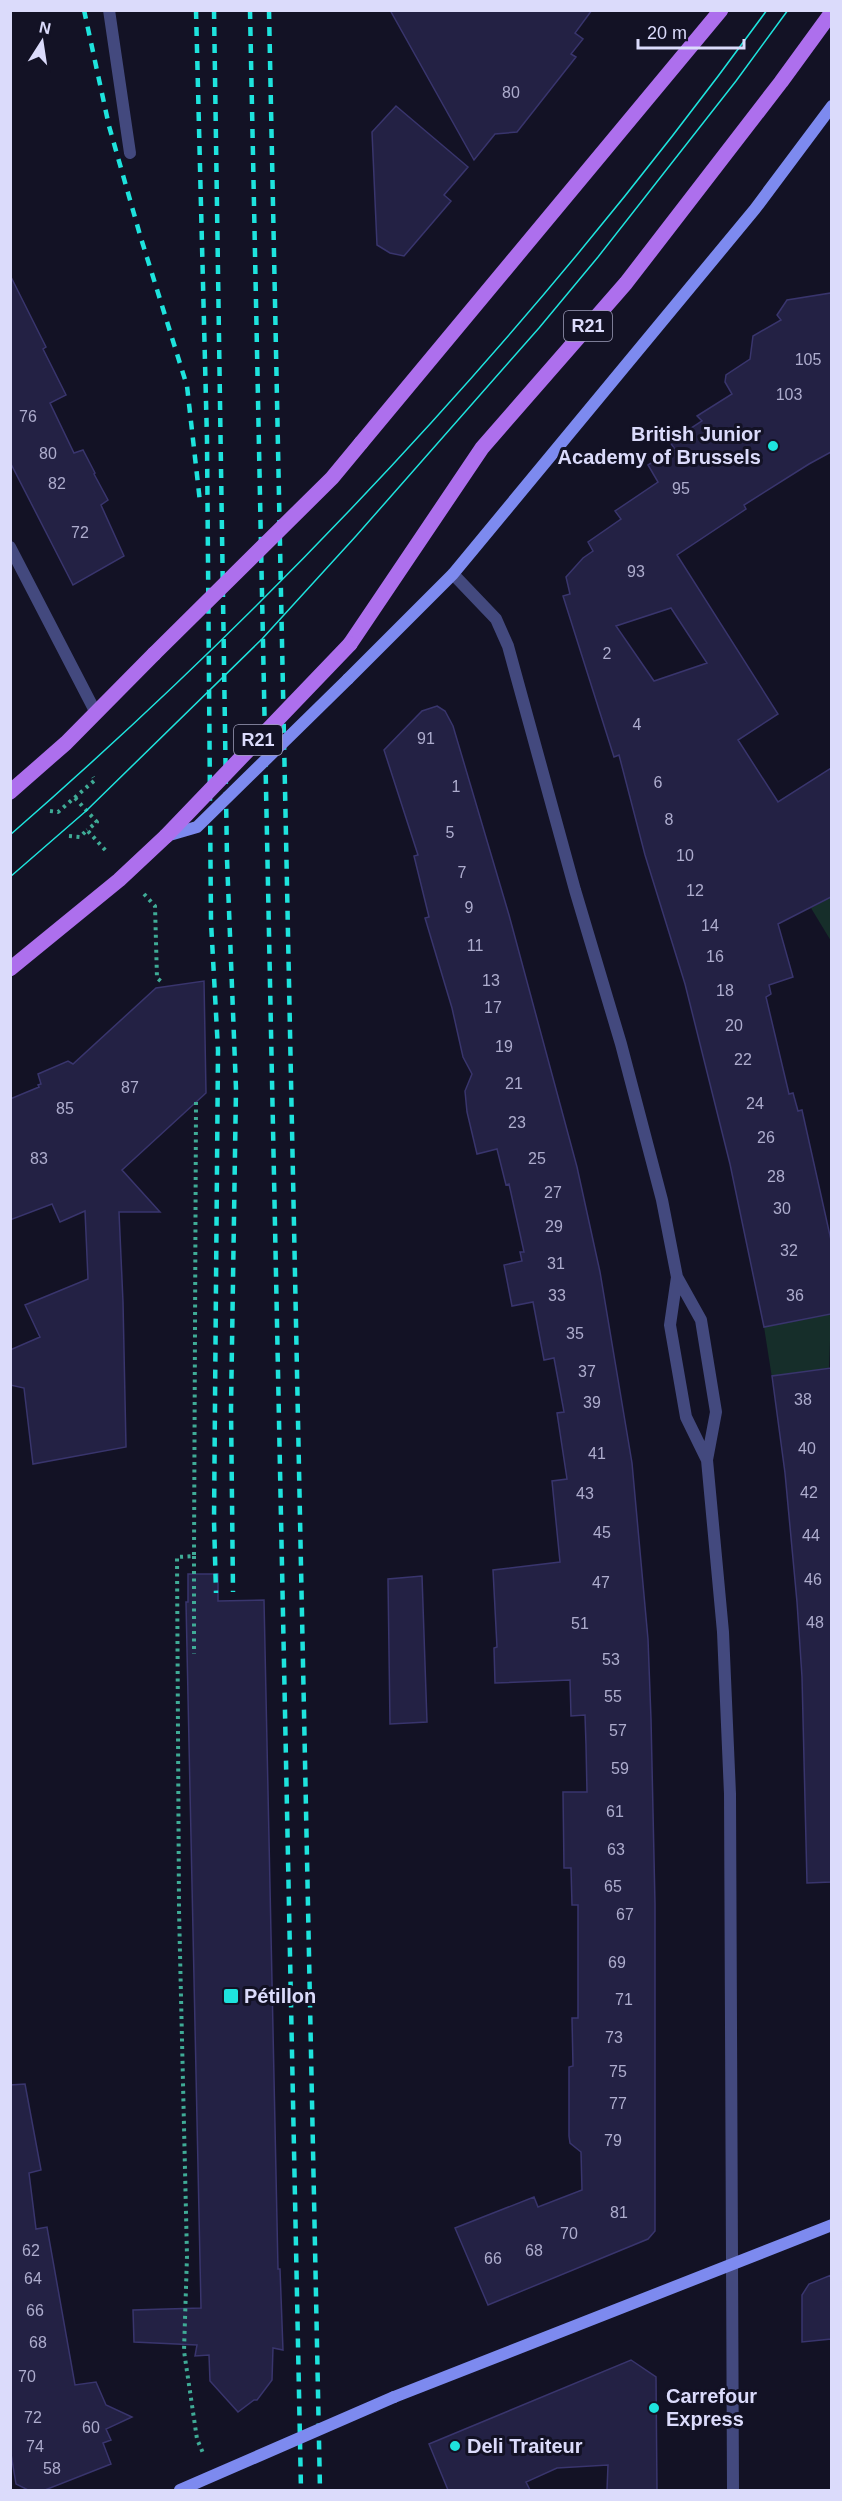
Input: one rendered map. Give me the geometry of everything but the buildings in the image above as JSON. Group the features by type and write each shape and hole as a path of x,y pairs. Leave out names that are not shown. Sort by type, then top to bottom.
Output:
{"main road":[{"path":"10,792 96,713 332,478 721,10"},
{"name":"R21","path":"10,969 166,836 350,644 482,448 626,283 782,82 831,12"},
{"path":"166,836 197,827 453,574 755,209 831,106"},
{"path":"180,2490 394,2397 831,2225"}],"street":[{"path":"109,10 130,153"},
{"path":"10,547 96,713"},
{"path":"453,574 496,619 508,646 621,1044 662,1200 677,1277 701,1320 716,1412 707,1460 723,1632 730,1794 733,2490"},
{"path":"677,1277 670,1325 686,1417 707,1460"}],"path":[{"path":"50,812 58,812 95,780 93,777"},
{"path":"69,836 80,837 98,822 75,798"},
{"path":"87,830 107,852"},
{"path":"144,894 155,906 158,978 164,984"},
{"path":"194,1654 196,1102"},
{"path":"194,1556 177,1557 179,1910 187,2256 184,2351 197,2439 205,2458"}],"green space":[{"path":"831,897 831,941 811,908"},
{"path":"831,1314 829,1368 772,1378 764,1327"}],"tram line":[{"path":"10,835 216,645 412,444 596,232 767,10"},
{"path":"10,877 86,811 262,639 356,536 539,328 598,257 736,81 788,10"}],"railway":[{"path":"84,10 109,126 187,386 200,502"},
{"path":"196,10 207,440 211,922 218,1050 214,1521 216,1593"},
{"path":"214,10 227,859 236,1089 231,1408 233,1592"},
{"path":"250,10 301,2490"},
{"path":"269,10 320,2490"}],"place":[{"name":"British Junior Academy of Brussels","path":"773,446"},
{"name":"Pétillon","path":"231,1996"},
{"name":"Carrefour Express","path":"654,2408"},
{"name":"Deli Traiteur","path":"455,2446"}]}
